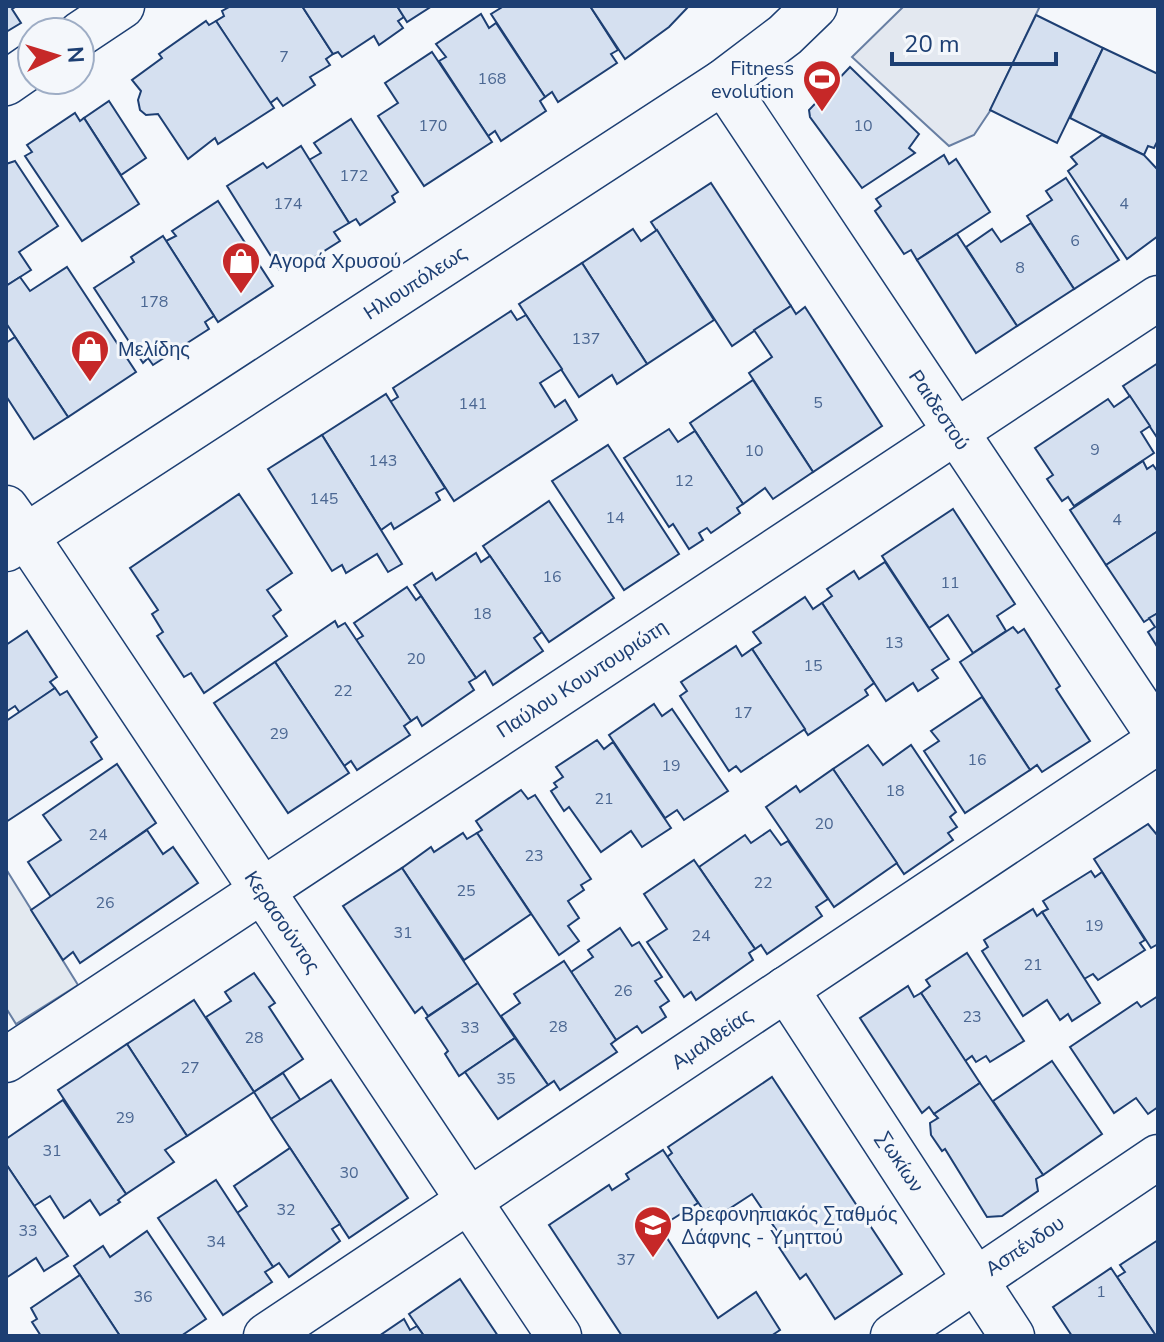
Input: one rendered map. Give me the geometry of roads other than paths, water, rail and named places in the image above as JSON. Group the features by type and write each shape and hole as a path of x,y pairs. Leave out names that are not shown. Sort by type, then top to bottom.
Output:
{"street":[{"path":"96,23 122,6"},
{"name":"Ηλιουπόλεως","path":"13,531 723,82 785,35 815,6"},
{"name":"Ραιδεστού","path":"723,82 1158,738"},
{"name":"Παύλου Κουντουριώτη","path":"6,1060 1158,298"},
{"name":"Κερασούντος","path":"13,531 262,891 559,1336"},
{"name":"Αμαλθείας","path":"266,1336 1158,738"},
{"name":"Σωκίων","path":"786,989 1012,1336"},
{"name":"Ασπένδου","path":"893,1336 1158,1157"}],"place":[{"name":"Fitness evolution","path":"822,113"},
{"name":"Αγορά Χρυσού","path":"241,295"},
{"name":"Μελίδης","path":"90,383"},
{"name":"Βρεφονηπιακός Σταθμός Δάφνης - Υμηττού","path":"653,1259"}]}
